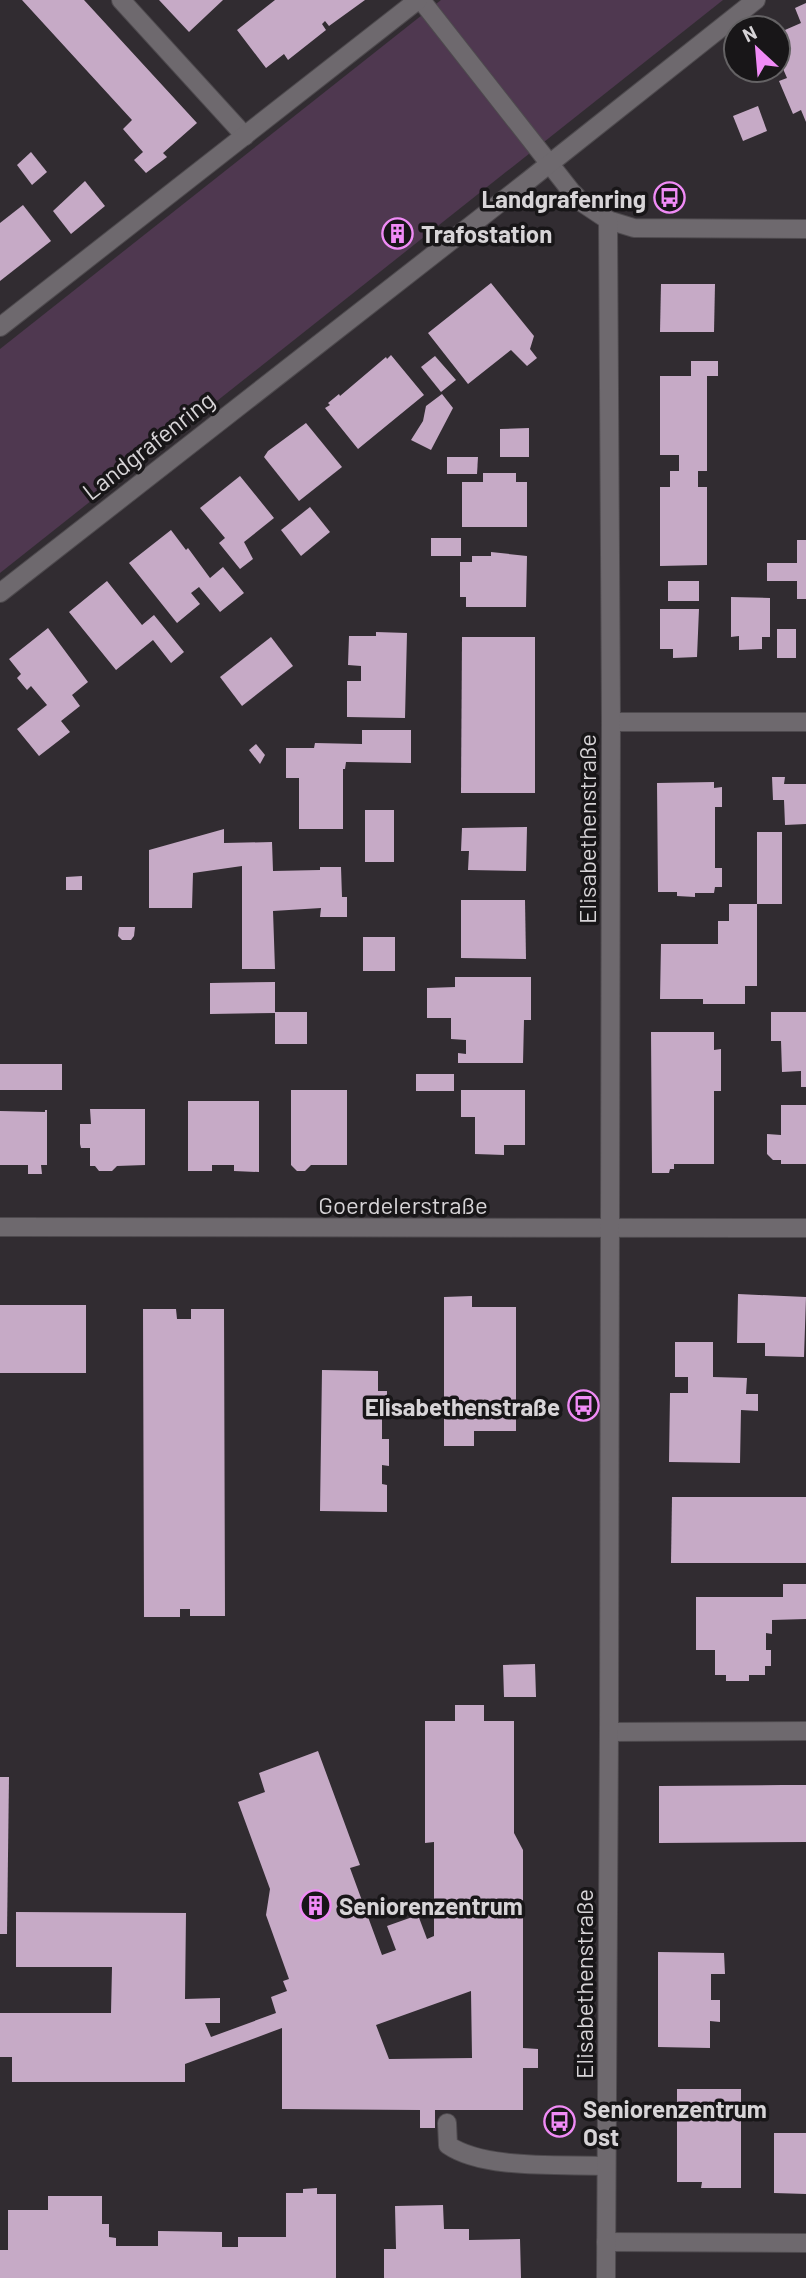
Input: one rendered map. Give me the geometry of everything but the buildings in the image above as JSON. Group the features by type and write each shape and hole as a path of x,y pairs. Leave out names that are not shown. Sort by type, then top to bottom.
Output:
{"street":[{"path":"121,0 245,136"},
{"path":"0,327 419,0 549,165 584,204 608,220 634,228 806,229"},
{"name":"Landgrafenring","path":"0,593 756,0"},
{"name":"Elisabethenstraße","path":"606,2278 610,1732 611,722 608,220"},
{"path":"611,722 806,722"},
{"name":"Goerdelerstraße","path":"0,1227 806,1228"},
{"path":"610,1732 806,1731"},
{"path":"447,2123 448,2145 459,2153 523,2165 607,2166"},
{"path":"606,2242 806,2243"}],"shaded area":[{"path":"441,0 723,0 0,573 0,349"}],"place":[{"name":"Landgrafenring","path":"669,198"},
{"name":"Trafostation","path":"398,233"},
{"name":"Elisabethenstraße","path":"583,1406"},
{"name":"Seniorenzentrum","path":"316,1905"},
{"name":"Seniorenzentrum Ost","path":"560,2122"}]}
